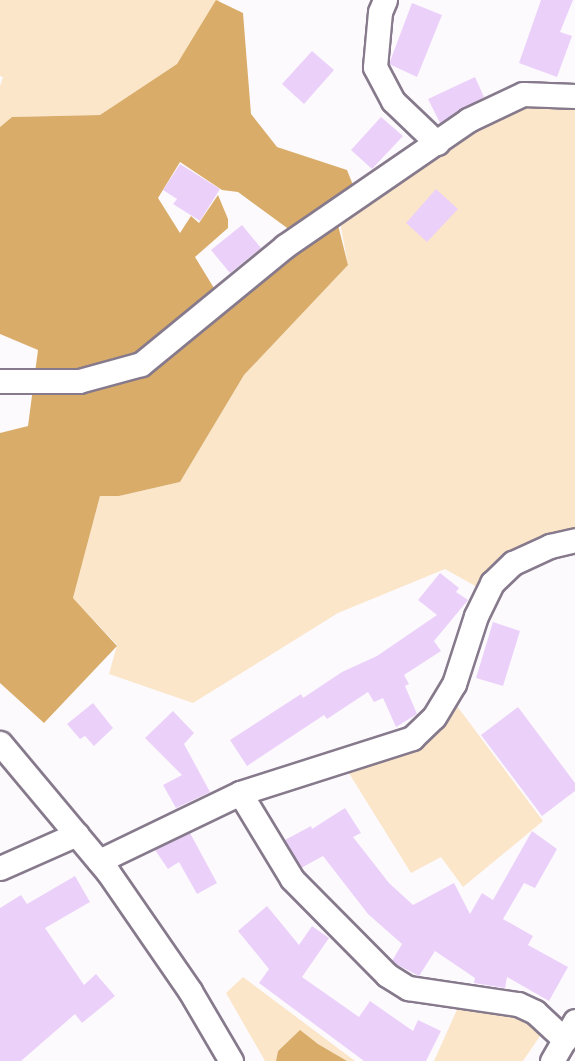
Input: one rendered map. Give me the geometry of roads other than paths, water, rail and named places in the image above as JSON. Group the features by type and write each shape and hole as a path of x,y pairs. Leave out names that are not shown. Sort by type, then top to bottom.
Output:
{"street":[{"path":"385,0 380,12 375,67 393,101 437,143"},
{"path":"0,381 79,381 141,364 285,246 468,120 523,94 575,96"},
{"path":"99,861 240,793 412,738 434,717 454,684 476,616 492,583 513,563 551,546 575,540"},
{"path":"0,743 99,861 190,991 231,1061"},
{"path":"240,793 292,878 387,975 408,988 518,1004 570,1030 552,1061"},
{"path":"0,868 77,834"}]}
